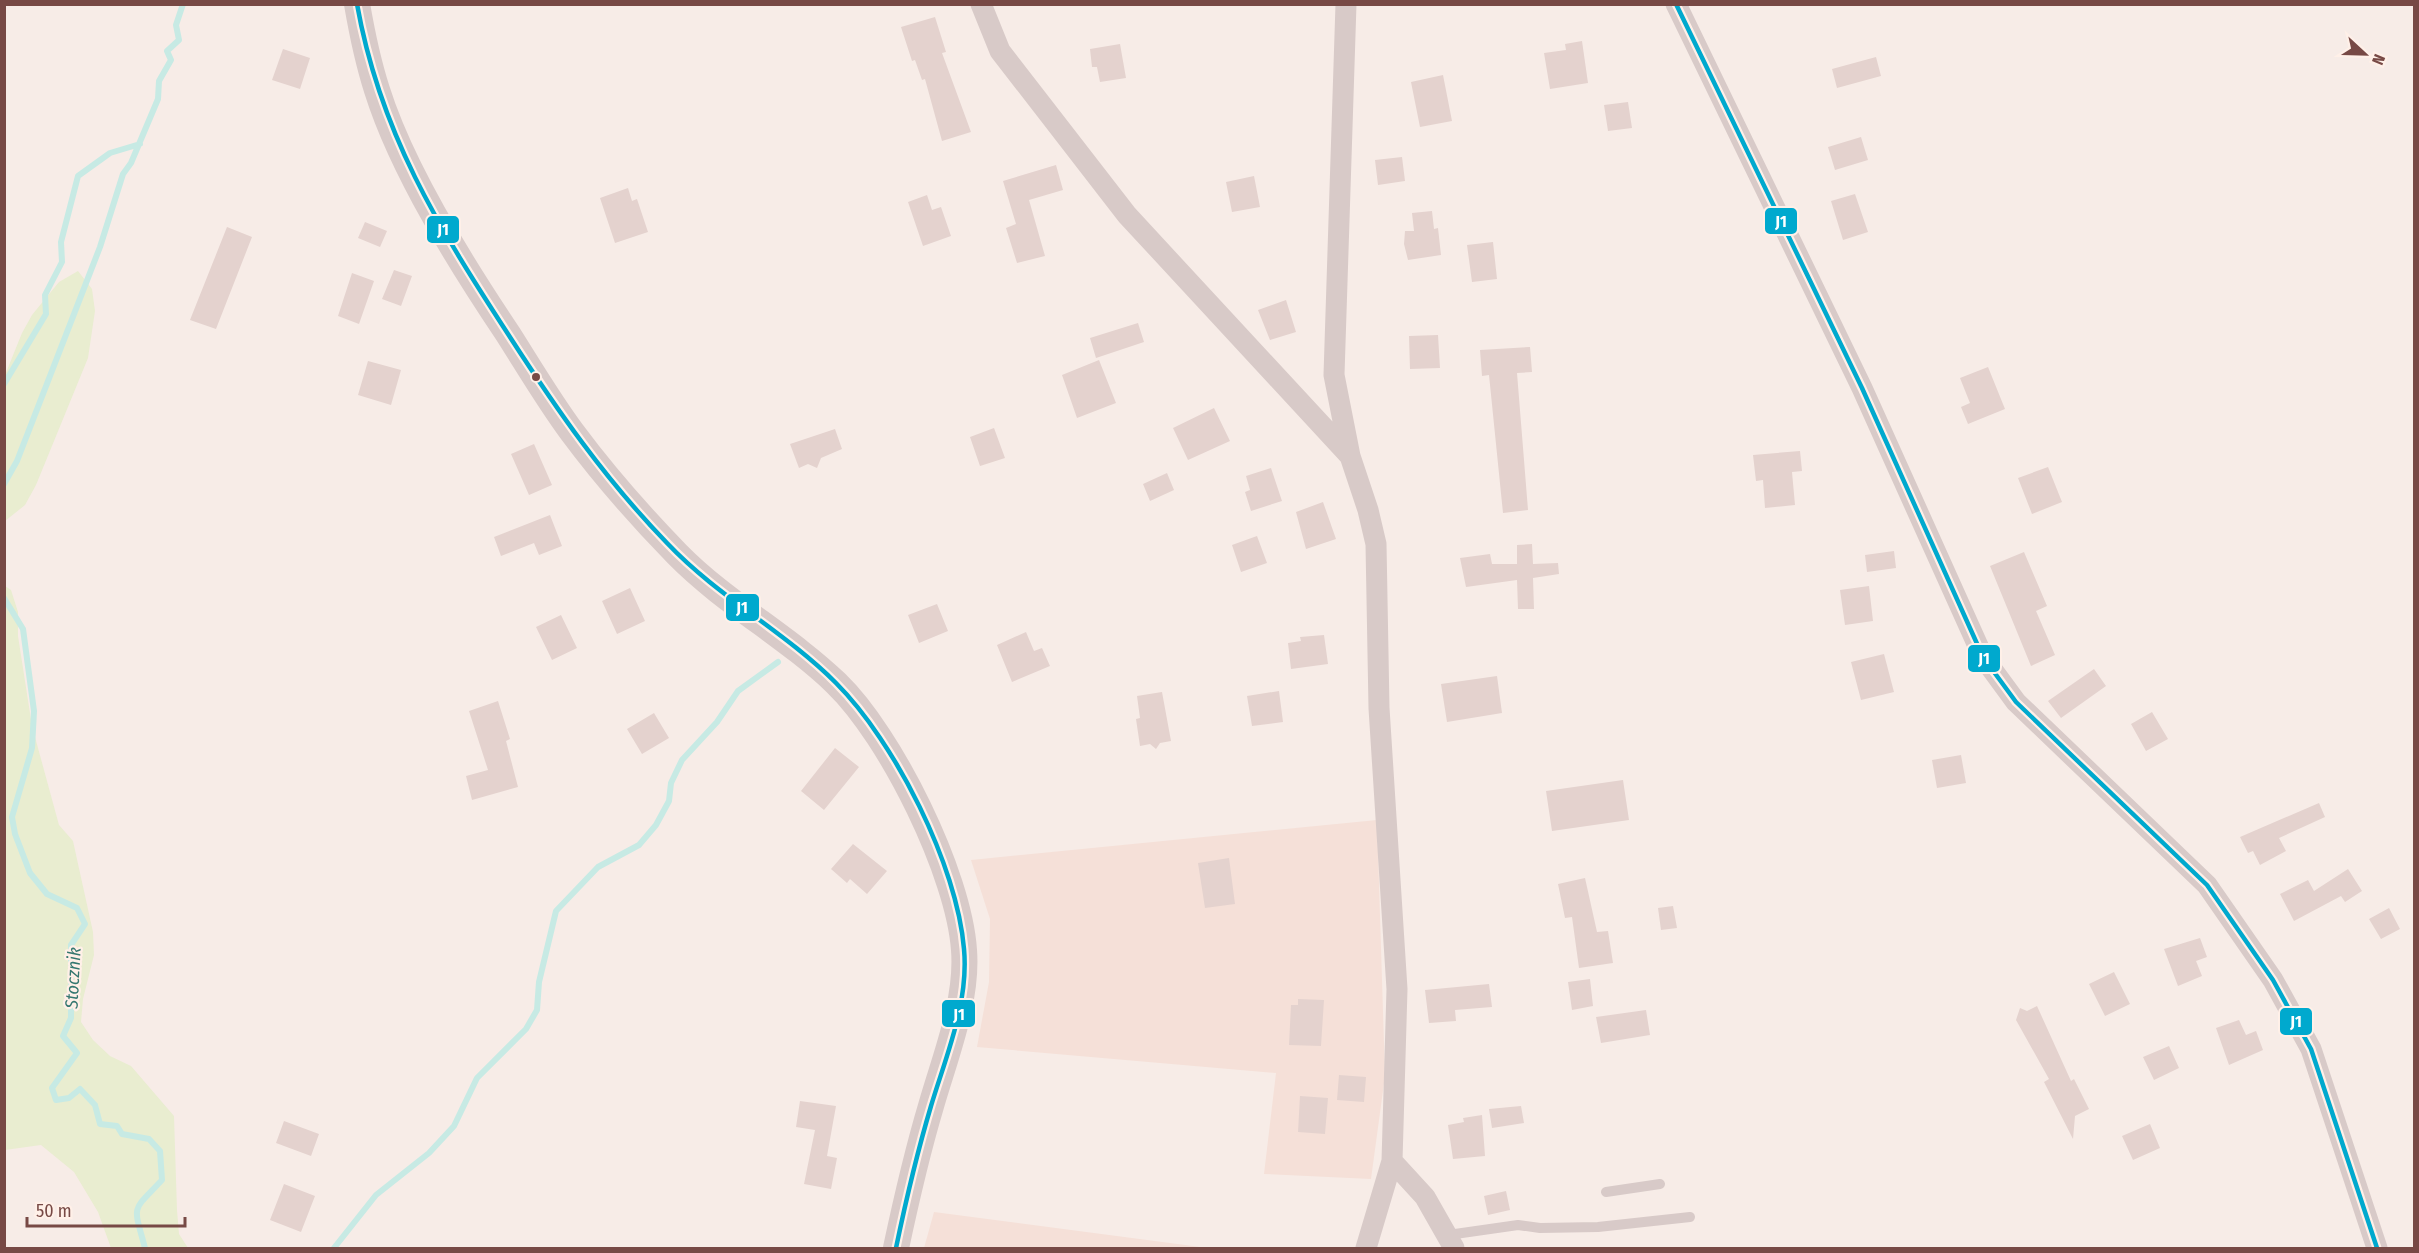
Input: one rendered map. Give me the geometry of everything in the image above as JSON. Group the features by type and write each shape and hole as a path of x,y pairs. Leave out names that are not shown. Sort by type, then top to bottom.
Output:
{"street":[{"path":"357,4 377,91 395,138 477,288 571,431 680,556 720,591 836,683 877,734 922,817 948,878 963,931 964,963 957,1008 918,1152 896,1248"},
{"path":"981,4 1000,51 1127,214 1350,456"},
{"path":"1346,4 1334,375 1350,456 1368,510 1376,544 1379,708 1397,989 1392,1161 1366,1248"},
{"path":"1676,4 1857,378 1983,657 2016,702 2207,885 2272,980 2311,1048 2377,1248"},
{"path":"1392,1161 1425,1197 1451,1242"}],"lane":[{"path":"1606,1192 1660,1184"},
{"path":"1451,1242 1518,1225 1540,1228 1598,1227 1690,1217"}],"shaded area":[{"path":"1377,820 1385,1076 1371,1179 1264,1174 1276,1073 977,1047 989,982 990,919 971,860"},
{"path":"934,1212 1208,1248 924,1248"}],"green space":[{"path":"78,271 92,289 95,311 88,358 36,485 25,505 5,521 5,375 32,315 59,282"},
{"path":"5,586 11,590 18,612 18,636 32,726 59,825 73,841 93,932 94,955 83,999 81,1022 93,1040 110,1056 131,1066 174,1116 179,1234 188,1248 111,1248 98,1212 74,1172 41,1145 5,1150"}],"building":[{"path":"935,17 946,52 942,53 971,132 942,141 925,79 922,80 915,60 912,61 901,27"},
{"path":"1582,41 1588,83 1550,89 1544,53 1566,50 1565,44"},
{"path":"1120,44 1126,78 1100,82 1097,67 1092,67 1090,49"},
{"path":"283,49 310,58 300,89 272,80"},
{"path":"1876,57 1881,76 1837,88 1832,69"},
{"path":"1443,75 1452,121 1420,127 1411,82"},
{"path":"1628,102 1632,128 1608,131 1604,105"},
{"path":"1861,137 1868,160 1835,170 1828,147"},
{"path":"1402,157 1405,181 1378,185 1375,160"},
{"path":"1056,165 1063,190 1029,200 1045,256 1017,263 1006,228 1016,224 1003,181"},
{"path":"1254,176 1260,207 1232,212 1226,182"},
{"path":"628,188 632,201 637,199 648,232 615,243 600,198"},
{"path":"1855,194 1868,232 1843,240 1831,201"},
{"path":"927,195 932,210 941,207 951,236 923,246 908,202"},
{"path":"1432,211 1434,229 1438,228 1441,255 1408,260 1404,244 1405,231 1414,231 1412,213"},
{"path":"365,222 387,231 380,247 358,238"},
{"path":"227,227 252,237 216,329 190,320"},
{"path":"1493,242 1497,279 1472,282 1467,245"},
{"path":"394,270 412,276 401,306 382,299"},
{"path":"352,273 374,281 359,324 338,316"},
{"path":"1286,300 1296,332 1270,340 1258,310"},
{"path":"1138,323 1144,342 1096,358 1090,338"},
{"path":"1438,335 1440,368 1410,369 1409,336"},
{"path":"1530,347 1532,372 1517,373 1528,510 1503,513 1489,375 1482,376 1480,350"},
{"path":"1099,360 1116,403 1077,418 1062,375"},
{"path":"368,361 401,370 391,405 358,395"},
{"path":"1988,367 2005,409 1968,424 1961,407 1970,403 1960,378"},
{"path":"1214,408 1230,441 1188,460 1173,428"},
{"path":"994,428 1005,458 980,466 970,437"},
{"path":"835,429 842,449 821,458 817,468 808,464 799,468 790,444"},
{"path":"534,444 552,485 529,495 511,454"},
{"path":"1800,451 1802,471 1792,472 1795,505 1765,508 1763,480 1756,481 1753,455"},
{"path":"2048,467 2062,502 2032,514 2018,478"},
{"path":"1271,468 1282,501 1251,511 1245,492 1250,490 1246,476"},
{"path":"1167,473 1174,490 1150,501 1143,484"},
{"path":"1323,502 1336,539 1306,549 1296,512"},
{"path":"550,515 562,546 539,555 534,543 501,556 494,537"},
{"path":"1257,536 1267,563 1241,572 1232,545"},
{"path":"1532,544 1533,564 1558,563 1559,574 1533,578 1534,609 1518,609 1517,580 1466,587 1460,558 1490,554 1492,564 1517,564 1517,545"},
{"path":"1894,551 1896,568 1867,572 1865,555"},
{"path":"2024,552 2047,606 2036,611 2055,655 2031,666 1990,566"},
{"path":"1869,586 1873,621 1845,625 1840,590"},
{"path":"630,588 645,621 617,634 602,601"},
{"path":"937,604 948,631 919,643 908,615"},
{"path":"561,615 577,648 552,660 536,627"},
{"path":"1026,632 1034,651 1042,648 1050,666 1012,682 997,645"},
{"path":"1324,635 1328,664 1291,669 1288,643 1301,641 1300,637"},
{"path":"1884,654 1894,692 1861,700 1851,662"},
{"path":"2094,669 2106,686 2061,718 2048,701"},
{"path":"1497,676 1502,713 1447,722 1441,684"},
{"path":"1279,691 1283,722 1252,726 1247,696"},
{"path":"1162,692 1171,741 1160,743 1156,749 1150,744 1140,746 1136,719 1140,718 1137,696"},
{"path":"498,701 510,739 506,741 518,787 472,800 466,776 488,770 469,711"},
{"path":"2152,712 2168,739 2146,751 2131,724"},
{"path":"654,713 669,738 642,754 627,729"},
{"path":"835,748 859,767 824,810 801,791"},
{"path":"1961,755 1966,783 1937,788 1932,760"},
{"path":"1623,780 1629,820 1552,831 1546,791"},
{"path":"2319,803 2325,817 2279,838 2286,851 2260,865 2253,851 2248,853 2240,837"},
{"path":"853,844 887,871 867,894 850,879 847,883 831,869"},
{"path":"1229,858 1235,904 1205,908 1198,863"},
{"path":"2348,869 2362,891 2345,902 2341,896 2294,921 2280,894 2308,880 2314,891"},
{"path":"1585,878 1597,932 1608,931 1613,963 1579,968 1572,917 1565,918 1558,884"},
{"path":"1673,906 1677,928 1661,930 1658,908"},
{"path":"2389,908 2400,929 2381,939 2369,919"},
{"path":"2200,938 2207,957 2196,961 2202,976 2178,986 2164,949"},
{"path":"2114,972 2130,1004 2105,1016 2089,984"},
{"path":"1590,979 1593,1006 1572,1010 1568,982"},
{"path":"1489,984 1492,1007 1455,1010 1456,1021 1429,1023 1425,990"},
{"path":"1298,999 1324,1000 1321,1046 1289,1045 1291,1005 1298,1005"},
{"path":"2037,1006 2071,1081 2074,1079 2089,1109 2075,1116 2073,1139 2044,1082 2049,1079 2016,1020 2020,1008 2027,1011"},
{"path":"1646,1010 1650,1035 1601,1043 1596,1017"},
{"path":"2239,1020 2246,1035 2256,1031 2263,1050 2229,1065 2216,1028"},
{"path":"2169,1046 2179,1068 2154,1080 2143,1057"},
{"path":"1339,1075 1366,1077 1364,1102 1337,1100"},
{"path":"1300,1096 1328,1098 1325,1134 1298,1132"},
{"path":"800,1101 836,1106 827,1156 837,1158 831,1189 804,1184 815,1130 796,1127"},
{"path":"1521,1106 1524,1123 1492,1128 1489,1109"},
{"path":"1482,1115 1485,1156 1453,1159 1448,1125 1464,1122 1463,1118"},
{"path":"284,1121 319,1134 311,1156 276,1143"},
{"path":"2150,1124 2160,1148 2133,1160 2122,1136"},
{"path":"284,1184 315,1196 301,1232 270,1220"},
{"path":"1506,1191 1510,1210 1488,1215 1484,1196"}],"waterway":[{"path":"4,484 17,461 100,247 123,174 131,163 158,99 159,81 171,60 167,51 179,40 176,25 183,4"},
{"path":"4,384 46,314 45,295 62,262 61,242 78,176 110,153 140,144"},
{"name":"Stocznik","path":"4,598 23,629 34,711 32,748 12,817 15,834 30,873 47,894 77,908 85,924 71,945 71,1018 63,1036 77,1053 52,1088 56,1100 69,1098 80,1089 95,1105 100,1124 117,1126 122,1134 149,1139 160,1151 162,1180 137,1210 145,1248"},
{"path":"334,1248 376,1195 429,1153 454,1126 477,1078 526,1029 537,1010 539,982 556,911 598,867 639,845 656,825 669,801 671,783 682,760 717,722 738,691 778,662"}],"transit line":[{"name":"J1","path":"357,4 367,51 380,95 415,177 458,255 545,390 582,443 622,494 667,543 708,580 816,664 858,708 901,771 936,843 959,916 965,969 960,1009 916,1159 896,1248"},
{"name":"J1","path":"1676,4 1862,388 1983,657 2016,702 2207,885 2273,980 2311,1049 2377,1248"}]}
